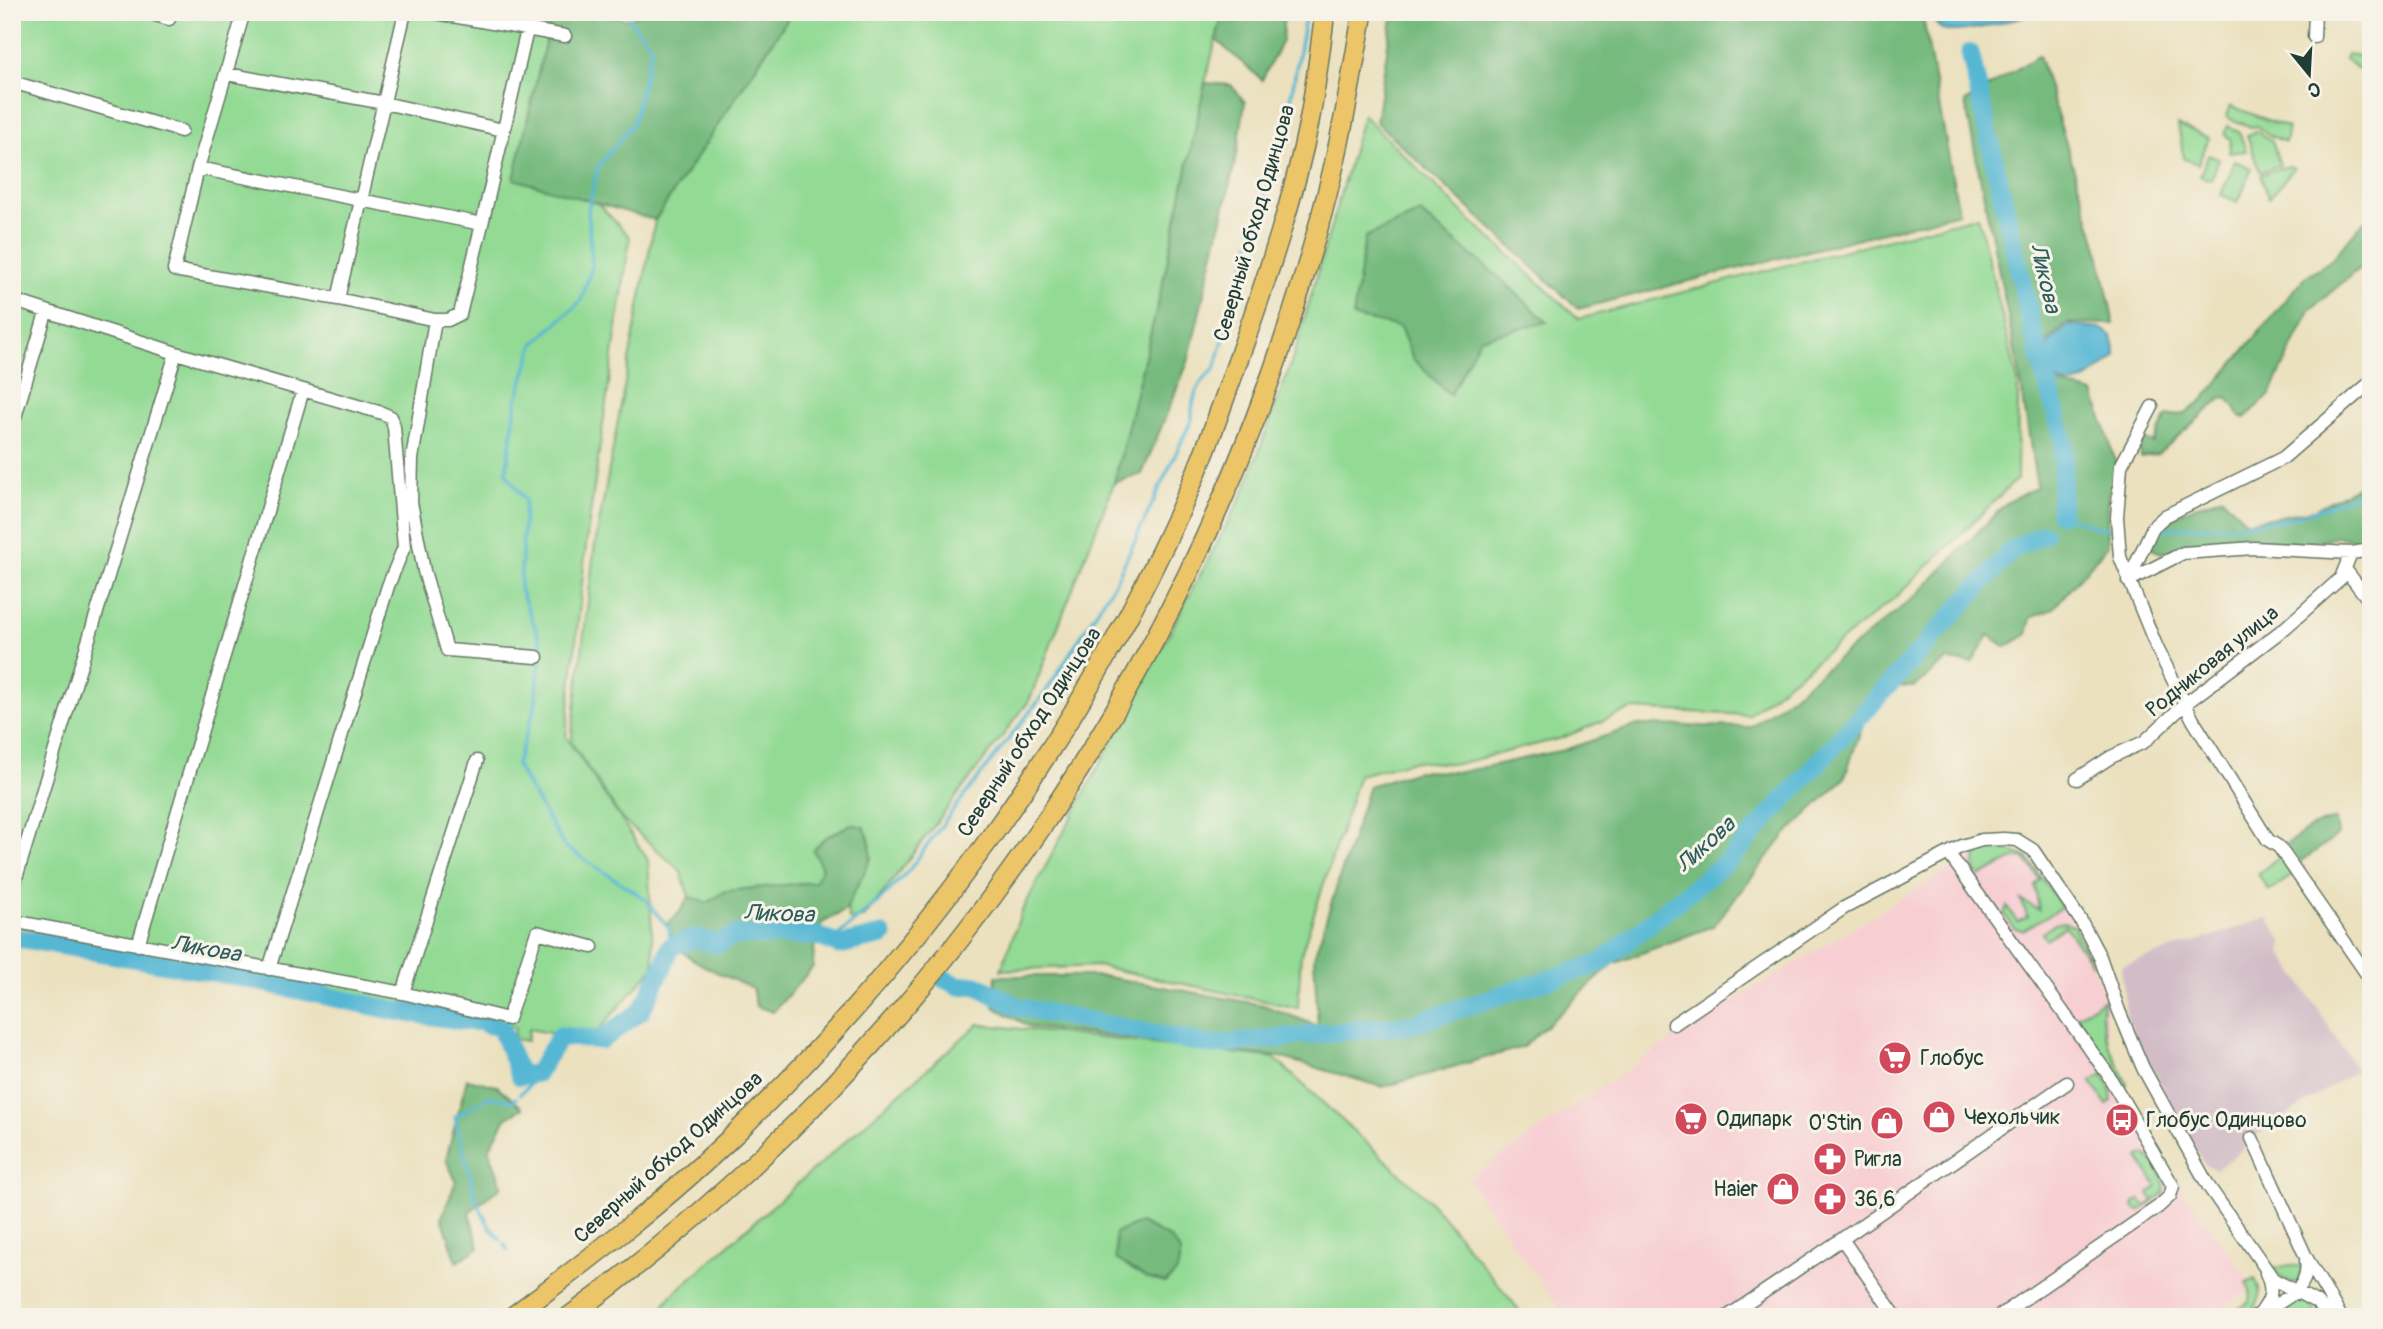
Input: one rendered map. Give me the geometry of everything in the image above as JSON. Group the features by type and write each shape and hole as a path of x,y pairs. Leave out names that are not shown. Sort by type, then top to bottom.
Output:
{"highway":[{"name":"Северный обход Одинцова","path":"512,1317 580,1267 662,1199 737,1132 806,1062 866,996 987,843 1045,756 1117,637 1179,513 1226,396 1265,283 1309,122 1325,12"},
{"path":"569,1317 691,1220 756,1162 834,1086 898,1016 961,939 1067,792 1140,667 1209,528 1258,408 1300,288 1326,197 1363,12"}],"street":[{"path":"146,12 169,19 171,12"},
{"path":"244,12 198,168 174,270 338,299 435,320 448,320 460,314 527,30"},
{"path":"338,299 405,12"},
{"path":"430,12 565,36"},
{"path":"2314,37 2315,12"},
{"path":"227,74 384,103 503,130"},
{"path":"12,82 181,131"},
{"path":"198,168 482,224"},
{"path":"12,300 46,313 391,417 404,547 388,586 269,968"},
{"path":"12,427 46,313"},
{"path":"435,320 412,459 411,502 424,571 443,637 447,650 537,657"},
{"path":"12,891 176,353"},
{"path":"2128,581 2153,527 2165,516 2283,458 2371,382"},
{"path":"138,945 303,390"},
{"path":"2152,407 2121,466 2117,517 2120,557 2128,581 2185,704 2268,840 2279,847 2371,980"},
{"path":"2128,581 2183,553 2254,548 2351,554 2371,550"},
{"name":"Родниковая улица","path":"2077,779 2111,757 2144,742 2185,704 2284,628 2341,578 2351,554"},
{"path":"2345,569 2371,603"},
{"path":"403,993 477,761"},
{"path":"1674,1024 1844,908 1973,843 1996,839 2017,840 2033,850 2081,921 2100,957 2130,1040 2192,1159 2263,1267 2273,1279 2316,1303 2331,1317"},
{"path":"1949,854 2107,1073 2172,1186 2170,1196 2158,1207 1998,1317"},
{"path":"12,921 403,993 508,1019 537,932 592,947"},
{"path":"1727,1317 2067,1083"},
{"path":"2252,1138 2306,1257 2341,1317"},
{"path":"1842,1239 1896,1317"},
{"path":"2258,1315 2297,1292 2306,1277 2306,1257"},
{"path":"2258,1315 2271,1300 2271,1291 2263,1267"},
{"path":"2316,1303 2323,1317"}],"shaded area":[{"path":"2004,846 2031,859 2082,938 2106,1001 2108,1056 2184,1192 2254,1286 2211,1317 1565,1317 1468,1179 1682,1032 1963,861"},
{"path":"2268,918 2283,942 2281,952 2357,1070 2252,1138 2243,1149 2217,1169 2204,1165 2127,1020 2121,966"}],"green space":[{"path":"12,12 617,12 583,188 630,237 587,536 566,737 648,860 654,967 589,1041 529,1029 527,1041 514,1039 515,1027 12,925"},
{"path":"552,12 596,12 626,19 646,12 792,12 655,220 514,179"},
{"path":"792,12 1223,12 1205,83 1162,287 1114,483 1029,701 864,918 849,919 848,903 872,857 826,837 814,850 822,868 815,882 726,891 707,903 689,897 681,871 622,819 571,742 594,551 655,220"},
{"path":"1223,12 1284,12 1282,41 1262,80 1216,40"},
{"path":"1393,12 1922,12 1959,213 1578,309 1376,122"},
{"path":"2347,54 2371,58 2371,79 2345,59"},
{"path":"2039,55 2098,248 2114,324 2067,323 2044,343 2035,364 2054,383 2094,393 2117,466 2107,502 2108,545 2053,609 2031,618 2027,634 2006,647 1989,635 1972,663 1947,660 1914,687 1893,686 1870,703 1844,779 1786,834 1713,926 1613,964 1523,1047 1383,1087 1279,1057 1030,1027 994,1007 996,976 1102,976 1263,1005 1318,1026 1314,957 1369,786 1417,771 1461,772 1564,750 1638,725 1750,727 1917,595 2006,503 2037,487 2019,372 1965,102"},
{"path":"1205,83 1231,85 1245,102 1237,154 1188,362 1142,474 1114,483 1162,287"},
{"path":"2231,106 2288,128 2285,142 2256,126 2251,127 2230,119 2227,115"},
{"path":"1363,115 1465,215 1579,319 1978,216 2018,382 2017,479 1898,595 1748,715 1631,709 1562,738 1457,764 1413,761 1359,775 1301,954 1298,1008 1098,966 1001,970 1021,913 1244,492 1294,355"},
{"path":"2178,125 2209,138 2198,164 2184,159"},
{"path":"2228,126 2239,131 2246,151 2229,153 2231,140 2224,134"},
{"path":"2256,131 2272,141 2280,165 2260,172 2247,135"},
{"path":"2208,155 2219,159 2211,180 2200,176"},
{"path":"2235,161 2252,168 2238,202 2221,195"},
{"path":"2288,166 2294,168 2269,198 2260,175"},
{"path":"1420,213 1501,279 1547,322 1480,338 1450,395 1413,359 1400,327 1353,317 1365,237"},
{"path":"2371,213 2371,258 2310,310 2270,395 2245,418 2239,416 2227,397 2221,399 2158,454 2141,457 2144,439 2153,443 2167,416 2185,414 2204,399 2305,277 2331,260"},
{"path":"2371,479 2371,545 2339,537 2307,543 2213,543 2161,553 2150,548 2170,520 2189,509 2222,497 2246,522 2314,510"},
{"path":"2336,820 2338,835 2302,861 2295,859 2285,846 2315,826"},
{"path":"851,824 864,827 871,850 870,860 846,910 822,923 814,948 813,967 773,1012 756,1006 752,988 703,965 675,943 668,923 679,913 689,897 707,903 726,891 814,882 822,868 813,850 826,837"},
{"path":"1997,846 2027,857 2062,907 2023,930 2015,929 2004,914 2007,906 2017,922 2028,917 2021,900 2039,910 2035,886 2040,880 2024,857 2015,858 1979,877 1974,867 1976,857 1983,850"},
{"path":"2280,856 2293,875 2269,891 2258,874"},
{"path":"2063,922 2073,925 2092,964 2065,926 2046,939 2042,933"},
{"path":"2104,999 2102,1010 2105,1032 2127,1084 2124,1088 2077,1016"},
{"path":"978,1024 1274,1058 1429,1200 1525,1317 654,1317 672,1295"},
{"path":"2103,1074 2110,1087 2112,1101 2107,1105 2091,1082"},
{"path":"467,1079 497,1086 523,1108 506,1118 489,1149 502,1186 469,1212 479,1247 457,1262 442,1217 456,1181 446,1159"},
{"path":"2144,1154 2160,1172 2164,1194 2140,1211 2133,1207 2134,1203 2140,1199 2145,1206 2153,1201 2149,1193 2157,1187 2139,1158"},
{"path":"1140,1223 1170,1238 1181,1252 1177,1272 1165,1283 1146,1278 1116,1259 1115,1233"},
{"path":"2290,1265 2303,1267 2299,1282 2284,1280 2274,1268"},
{"path":"2255,1279 2259,1295 2255,1307 2243,1314 2227,1317 2249,1302 2250,1291 2247,1283"},
{"path":"2299,1300 2311,1304 2318,1317 2263,1317 2285,1303"}],"water":[{"path":"1930,12 2027,12 2023,17 2005,22 1955,31 1939,27"},
{"path":"2069,325 2100,328 2112,336 2116,356 2091,376 2070,384 2055,380 2037,362 2049,342"}],"waterway":[{"path":"628,12 629,19 652,47 633,123 598,167 588,210 592,266 581,301 534,344 517,399 506,473 525,500 520,589 542,645 535,707 516,765 564,846 644,898 669,928 670,947"},
{"path":"830,942 879,901 909,870 1047,690 1116,581 1192,419 1197,391 1215,369 1289,109 1306,12"},
{"name":"Ликова","path":"1970,53 2032,328 2064,441 2060,514"},
{"path":"2159,529 2249,524 2291,518 2326,507 2371,487"},
{"path":"2060,514 2099,528 2110,528"},
{"name":"Ликова","path":"1306,1035 1409,1025 1600,963 1731,858 2013,549 2044,534"},
{"name":"Ликова","path":"486,1024 500,1027 520,1076 537,1073 560,1036 601,1040 641,1011 670,947 695,938 717,944 736,935 818,936 839,945 883,935"},
{"name":"Ликова","path":"12,937 234,976 391,1010 474,1022"},
{"name":"Ликова","path":"938,976 959,986 976,985 1018,1007 1211,1045 1294,1037"},
{"path":"520,1094 532,1082 529,1074"},
{"path":"500,1239 489,1226 477,1202 455,1117 488,1097 513,1101 516,1098"},
{"path":"504,1244 508,1250"}],"place":[{"name":"Глобус","path":"1895,1058"},
{"name":"Чехольчик","path":"1939,1117"},
{"name":"Одипарк","path":"1691,1119"},
{"name":"Глобус Одинцово","path":"2122,1120"},
{"name":"O'Stin","path":"1887,1123"},
{"name":"Ригла","path":"1830,1159"},
{"name":"Haier","path":"1783,1189"},
{"name":"36,6","path":"1830,1199"}]}
